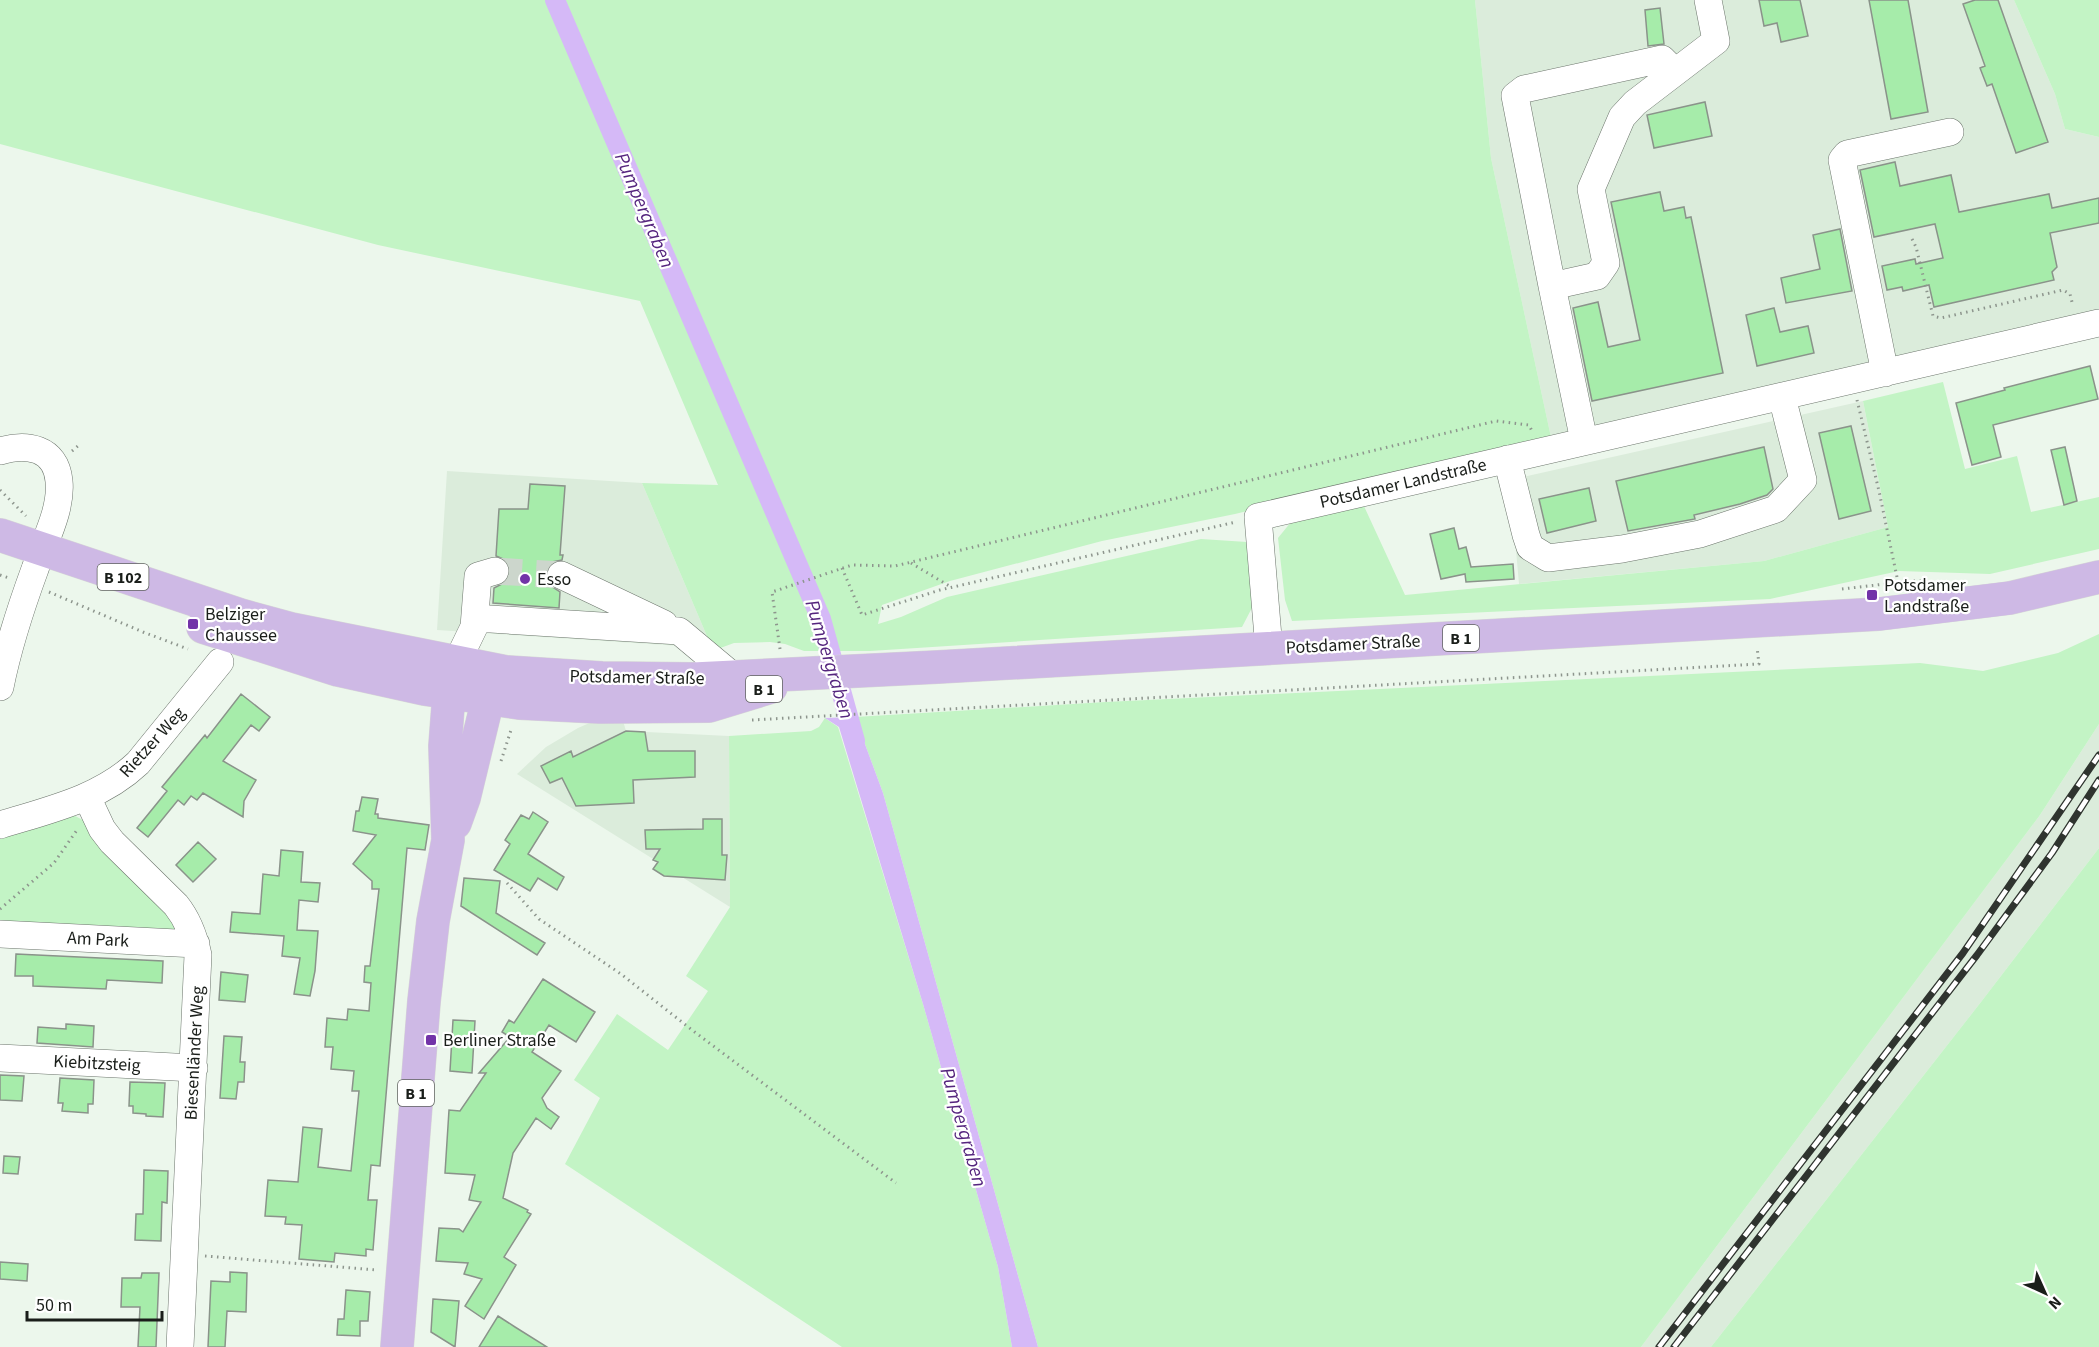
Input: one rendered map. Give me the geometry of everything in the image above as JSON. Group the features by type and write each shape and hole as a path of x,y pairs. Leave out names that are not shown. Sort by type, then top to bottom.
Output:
{"main road":[{"name":"B 102","path":"0,535 38,560"},
{"name":"B 102","path":"0,558 38,560 460,675"},
{"name":"Potsdamer Straße","path":"460,675 602,678 734,677 1879,614 2010,598 2099,577"},
{"name":"Potsdamer Straße","path":"488,699 528,704 600,707 710,706 819,672"},
{"path":"460,675 484,683 488,699"},
{"name":"B 1","path":"448,840 445,746 460,675"},
{"name":"B 1","path":"397,1347 423,1010 433,921 448,840 465,798 488,699"}],"street":[{"path":"1552,286 1597,276 1606,263 1591,189 1622,117 1635,103 1716,41 1708,0"},
{"path":"1584,441 1515,96 1524,89 1662,59 1675,72"},
{"path":"1885,373 1842,160 1847,154 1950,132"},
{"name":"Potsdamer Landstraße","path":"1258,517 2088,325"},
{"path":"1507,459 1530,547 1548,558 1622,549 1700,534 1776,509 1803,480 1782,397"},
{"path":"0,451 20,446 31,447 46,455 57,474 58,494 53,518 14,631 0,687"},
{"path":"1258,517 1269,649"},
{"path":"460,675 474,627 478,576 495,571"},
{"path":"561,575 679,631 734,677"},
{"path":"475,618 679,631"},
{"name":"Rietzer Weg","path":"0,825 87,797 124,777 220,662"},
{"name":"Biesenländer Weg","path":"87,797 102,830 112,843 176,904 185,916 196,944 199,966 180,1347"},
{"name":"Am Park","path":"0,934 196,944"},
{"name":"Kiebitzsteig","path":"0,1058 194,1068"}],"path":[{"path":"1912,239 1933,316 1941,318 2063,290 2070,294 2088,325"},
{"path":"1853,381 1898,582"},
{"path":"781,654 772,592 842,568 852,566 895,567 1496,420 1529,425 1544,450"},
{"path":"842,568 862,615 952,587 1258,517"},
{"path":"911,563 952,587"},
{"path":"821,717 1759,664"},
{"path":"0,909 60,855 83,823 87,797"},
{"path":"507,884 539,919 621,974 896,1183"},
{"path":"185,1254 384,1270"}],"shaded area":[{"path":"1475,0 2014,0 2055,94 2065,129 2099,137 2099,314 1552,442 1491,158"},
{"path":"1863,401 1888,527 1764,561 1519,584 1505,481"},
{"path":"447,471 642,483 712,648 437,630"},
{"path":"594,721 623,721 626,731 729,736 730,907 517,774 546,747"},
{"path":"2099,724 2099,848 1711,1347 1641,1347 2040,815"}],"green space":[{"path":"0,0 1475,0 1491,158 1552,442 1358,484 1235,514 1102,541 950,581 882,605 878,624 901,617 947,597 1201,539 1247,542 1254,604 1242,627 870,651 804,651 785,644 770,642 734,643 715,650 712,648 642,483 718,485 640,301 378,245 0,144"},
{"path":"2014,0 2099,0 2099,137 2065,129 2055,94"},
{"path":"1943,382 1965,469 2017,456 2031,512 2099,497 2099,549 1990,574 1899,571 1770,599 1292,621 1285,600 1278,538 1291,522 1363,504 1405,595 1764,561 1888,527 1863,401"},
{"path":"2099,634 2099,724 2040,815 1641,1347 1038,1347 883,793 855,717 1106,702 1920,663 1983,671 2058,653"},
{"path":"825,718 838,727 923,1004 998,1267 1012,1347 842,1347 565,1164 600,1098 574,1080 617,1014 668,1050 708,991 686,976 730,907 729,736 811,731 819,727"},
{"path":"71,814 85,821 185,931 0,929 0,834"},
{"path":"2099,848 2099,1347 1711,1347 1981,1002"}],"water":[{"path":"855,717 883,793 1038,1347 1012,1347 998,1267 923,1004 839,727 825,718"}],"building":[{"path":"1759,0 1800,0 1808,36 1781,42 1777,23 1764,26"},
{"path":"1869,0 1908,0 1928,112 1891,119"},
{"path":"1975,0 1998,0 2048,142 2016,153 1992,84 1987,86 1980,68 1985,66 1963,4"},
{"path":"1660,8 1664,44 1648,46 1645,10"},
{"path":"1705,102 1712,136 1654,148 1647,115"},
{"path":"1895,162 1900,186 1951,175 1959,212 2049,194 2052,208 2099,198 2099,223 2050,233 2057,267 2052,272 2054,280 1934,307 1929,285 1903,291 1902,287 1887,290 1882,266 1915,259 1916,264 1943,258 1935,224 1874,237 1860,170"},
{"path":"1660,192 1664,211 1684,207 1686,218 1691,217 1723,373 1592,401 1573,308 1598,302 1608,347 1640,340 1611,202"},
{"path":"1840,229 1852,291 1786,303 1781,278 1820,269 1813,235"},
{"path":"1774,308 1780,332 1808,326 1814,353 1757,366 1746,315"},
{"path":"2090,366 2098,399 1993,425 2001,457 1972,465 1956,403"},
{"path":"1851,426 1871,511 1839,519 1819,433"},
{"path":"1764,447 1773,489 1767,495 1694,515 1695,519 1628,531 1616,481"},
{"path":"2065,447 2077,501 2064,505 2051,450"},
{"path":"530,484 565,486 560,555 563,555 562,560 552,562 545,576 548,584 560,592 559,608 493,603 494,588 506,582 510,574 510,567 506,560 496,556 499,509 528,509"},
{"path":"1589,488 1596,521 1547,533 1539,499"},
{"path":"1454,528 1459,549 1466,547 1471,567 1513,564 1514,579 1466,582 1465,574 1441,579 1430,534"},
{"path":"241,694 270,717 259,731 251,725 223,761 256,780 244,801 243,817 203,793 197,800 191,796 184,805 178,800 148,837 137,828 167,791 162,787 205,735 207,738"},
{"path":"626,731 645,732 648,751 695,751 695,777 633,780 634,803 576,806 562,778 550,783 541,766 571,751 573,757"},
{"path":"362,797 378,799 375,814 378,814 378,818 429,825 425,850 407,848 380,1166 371,1165 368,1200 377,1200 373,1250 366,1249 366,1256 335,1253 334,1262 299,1259 302,1225 285,1224 286,1217 265,1216 268,1180 298,1182 303,1127 322,1129 318,1167 351,1171 359,1091 352,1091 354,1071 331,1069 333,1047 325,1047 327,1018 347,1020 348,1009 369,1011 371,983 364,982 365,966 370,966 379,889 372,889 372,881 353,864 376,835 353,831 356,811 359,811"},
{"path":"533,812 548,822 528,854 564,877 557,890 538,878 530,891 494,870 510,844 505,840 521,815 529,819"},
{"path":"703,819 722,819 722,855 727,855 725,880 664,876 653,869 658,862 653,860 660,849 646,849 645,830 703,829"},
{"path":"198,842 216,859 193,882 176,865"},
{"path":"281,850 303,852 301,882 320,883 318,902 299,900 297,930 318,931 315,971 310,996 294,994 300,958 282,956 284,936 230,932 232,912 260,914 263,874 279,876"},
{"path":"464,878 500,881 496,913 545,943 537,955 461,906"},
{"path":"16,954 163,961 162,983 107,980 106,989 33,986 33,976 15,976"},
{"path":"221,972 248,975 245,1002 219,1000"},
{"path":"543,979 595,1012 576,1042 549,1025 532,1052 561,1071 542,1098 547,1108 559,1117 551,1129 536,1118 513,1153 503,1198 528,1210 527,1212 531,1214 504,1257 516,1265 484,1319 465,1306 482,1279 464,1274 468,1263 436,1261 439,1228 459,1229 463,1232 481,1202 469,1200 475,1175 445,1173 449,1110 460,1111 486,1073 479,1073 510,1037 502,1032 509,1020 514,1023"},
{"path":"453,1020 475,1021 472,1073 450,1071"},
{"path":"66,1024 94,1026 93,1047 37,1043 38,1027 66,1029"},
{"path":"224,1036 242,1037 240,1062 245,1062 244,1082 238,1082 236,1099 220,1098"},
{"path":"0,1075 24,1076 22,1101 0,1100"},
{"path":"60,1078 94,1080 93,1104 88,1104 88,1113 62,1111 63,1103 58,1103"},
{"path":"130,1082 165,1083 163,1117 133,1113 133,1106 129,1106"},
{"path":"4,1156 20,1157 18,1174 3,1173"},
{"path":"144,1170 168,1171 167,1203 162,1202 161,1241 135,1240 136,1214 143,1214"},
{"path":"0,1262 28,1264 27,1281 0,1279"},
{"path":"230,1272 247,1273 246,1312 227,1311 225,1347 208,1347 211,1281 230,1282"},
{"path":"142,1273 159,1273 156,1347 138,1347 140,1307 121,1307 122,1278 141,1278"},
{"path":"346,1290 370,1292 368,1321 360,1321 360,1336 337,1335 338,1319 344,1319"},
{"path":"433,1299 459,1301 455,1347 431,1332"},
{"path":"498,1316 515,1327 547,1347 479,1347"}],"waterway":[{"name":"Pumpergraben","path":"555,0 821,619 855,741"}],"tunnel":[{"path":"495,571 561,575"}],"railway":[{"path":"1659,1347 1963,953 2099,755"},
{"path":"1674,1347 1977,955 2052,853 2099,780"}],"place":[{"name":"Esso","path":"525,579"},
{"name":"Potsdamer Landstraße","path":"1872,595"},
{"name":"Belziger Chaussee","path":"193,624"},
{"name":"Berliner Straße","path":"431,1040"}]}
